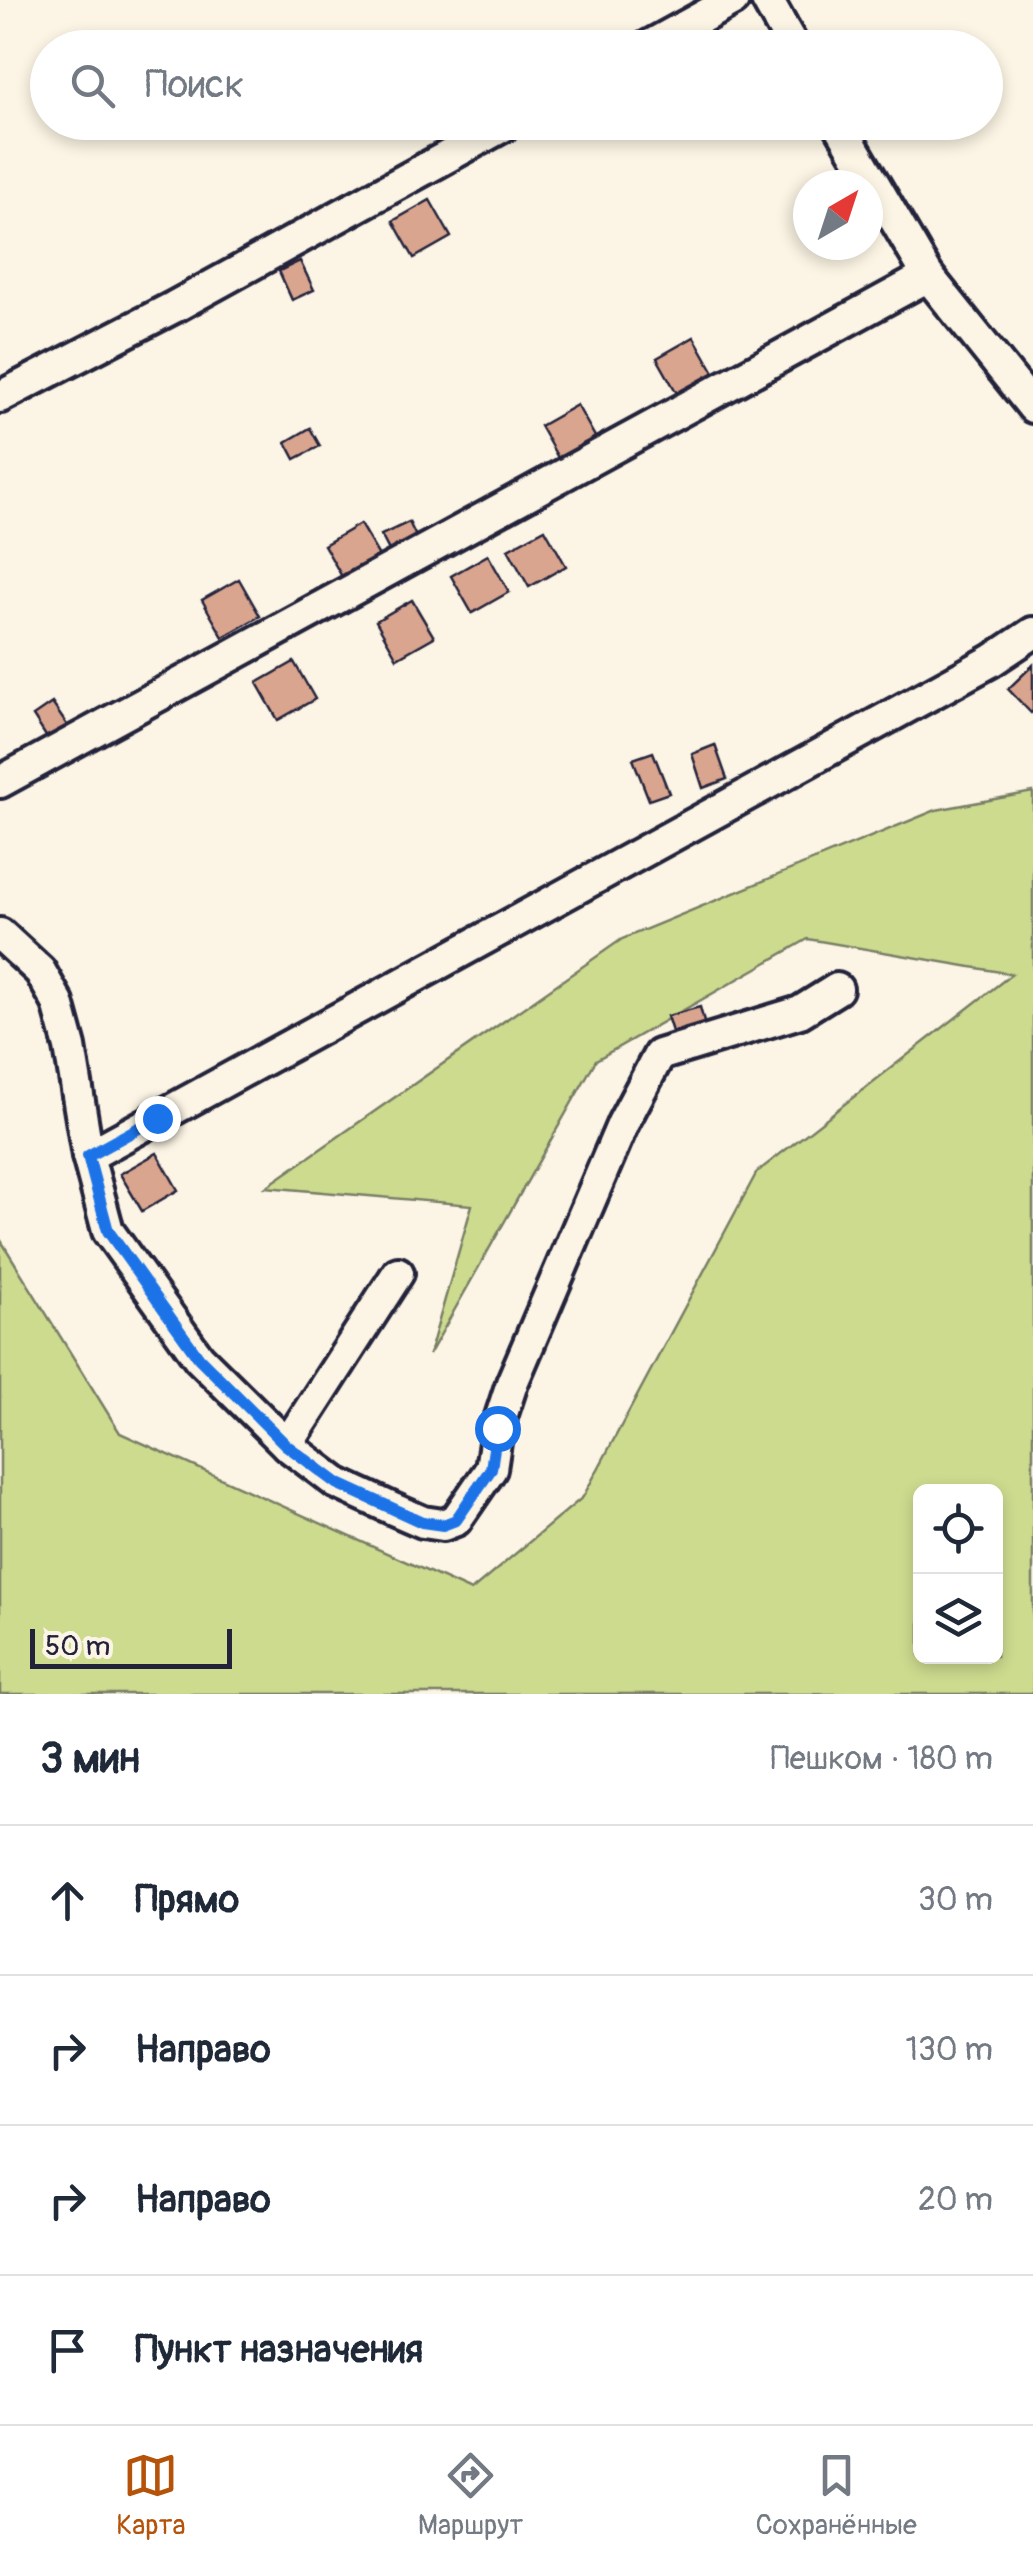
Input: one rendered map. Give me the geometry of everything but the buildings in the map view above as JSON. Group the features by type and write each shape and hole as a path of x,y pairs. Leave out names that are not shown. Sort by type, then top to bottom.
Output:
{"street":[{"path":"679,30 733,0"},
{"path":"766,0 784,30"},
{"path":"0,397 174,307 477,140"},
{"path":"849,140 928,276 1033,407"},
{"path":"0,782 928,276"},
{"path":"88,1156 991,660 1033,633"},
{"path":"0,934 40,971 58,1003 70,1047 88,1156 108,1231 199,1358 286,1445 337,1483 422,1522 443,1525 456,1520 491,1469 497,1428 512,1383 623,1123 659,1055 800,1012 837,989"},
{"path":"286,1445 398,1273"}],"green space":[{"path":"1033,792 1033,1694 0,1694 0,1239 120,1433 471,1591 583,1497 757,1172 1012,974 808,939 596,1060 429,1355 472,1205 266,1187 622,939 936,810"}],"route":[{"path":"157,1118 88,1156 108,1231 199,1358 286,1445 337,1483 422,1522 443,1525 456,1520 491,1469 497,1428"}]}
